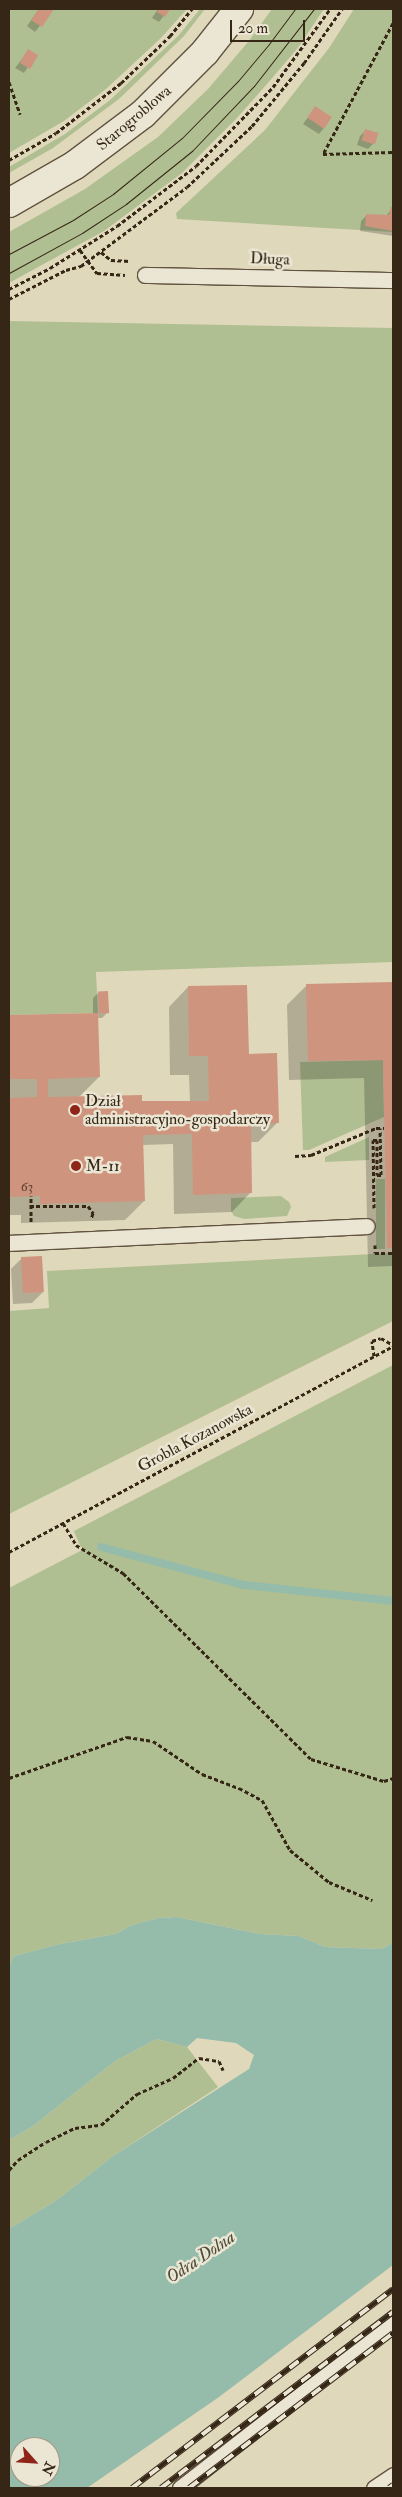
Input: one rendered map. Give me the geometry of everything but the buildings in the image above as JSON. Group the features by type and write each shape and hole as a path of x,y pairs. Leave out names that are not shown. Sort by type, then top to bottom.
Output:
{"street":[{"name":"Starogroblowa","path":"9,202 76,165 143,114 205,52 239,9"}],"lane":[{"name":"Długa","path":"145,275 393,280"},
{"path":"9,1243 367,1226"},
{"path":"180,2488 393,2322"},
{"path":"374,2488 393,2476"}],"path":[{"path":"9,160 56,133 121,83 170,36 192,9"},
{"path":"9,289 80,250 159,196 216,147 273,87 330,9"},
{"path":"9,299 88,262 188,186 252,126 304,63 342,9"},
{"path":"393,23 323,154 393,152"},
{"path":"9,82 20,114"},
{"path":"80,250 97,273 145,275"},
{"path":"295,1156 311,1155 382,1128 381,1175 377,1175 377,1140 373,1140 373,1181"},
{"path":"31,1196 30,1222 37,1222"},
{"path":"30,1206 88,1206 93,1213 90,1219 86,1220"},
{"path":"374,1356 372,1341 381,1338 393,1346"},
{"name":"Grobla Kozanowska","path":"9,1552 393,1346"},
{"path":"63,1523 76,1545 123,1573 311,1759 384,1781 393,1778"},
{"path":"9,1778 127,1737 153,1740 202,1774 262,1800 290,1850 330,1882 372,1900"},
{"path":"9,2170 18,2160 54,2138 75,2128 101,2125 136,2094 173,2078 199,2058 219,2061 223,2070"}],"shaded area":[{"path":"9,9 187,9 161,38 106,89 64,121 9,153"},
{"path":"200,9 205,9 184,36 119,99 53,148 9,173 9,167 65,134 110,100 179,35"},
{"path":"272,9 324,9 297,49 267,84 236,119 182,173 104,231 9,283 9,232 85,189 158,137 208,89 248,42"},
{"path":"354,9 393,9 393,232 177,219 176,213 265,130 329,48"},
{"path":"9,321 393,328 393,962 96,972 98,1013 9,1015"},
{"path":"383,1060 384,1117 309,1150 303,1150 300,1062"},
{"path":"369,1137 369,1160 325,1162 325,1157"},
{"path":"376,1179 385,1179 385,1249 376,1249"},
{"path":"281,1196 289,1202 291,1207 287,1216 244,1219 234,1216 231,1211 231,1198"},
{"path":"393,1253 393,1321 9,1514 9,1311 49,1308 47,1271"},
{"path":"393,1365 393,1943 381,1949 325,1947 299,1936 260,1934 177,1917 159,1918 132,1925 116,1934 60,1944 14,1956 9,1967 9,1588 84,1549 80,1546 74,1531"},
{"path":"157,2039 187,2047 218,2087 113,2156 57,2200 9,2229 9,2140 33,2126 115,2061"}],"water":[{"name":"Odra Dolna","path":"177,1917 260,1934 299,1936 325,1947 381,1949 393,1943 393,2265 219,2397 87,2488 9,2488 9,2229 57,2200 113,2156 249,2069 254,2055 236,2043 197,2038 187,2047 157,2039 115,2061 33,2126 9,2140 9,1967 14,1956 60,1944 116,1934 132,1925 159,1918"}],"waterway":[{"path":"101,1547 244,1585 393,1601"}],"tram line":[{"path":"9,254 73,220 113,194 182,138 238,81 295,9"},
{"path":"9,273 82,233 126,204 192,151 254,86 314,9"}],"railway":[{"path":"132,2488 393,2289"},
{"path":"161,2488 393,2312"},
{"path":"189,2488 393,2333"},
{"path":"389,2488 393,2485"}],"place":[{"name":"Dział administracyjno-gospodarczy","path":"75,1110"},
{"name":"M-11","path":"76,1166"}]}
